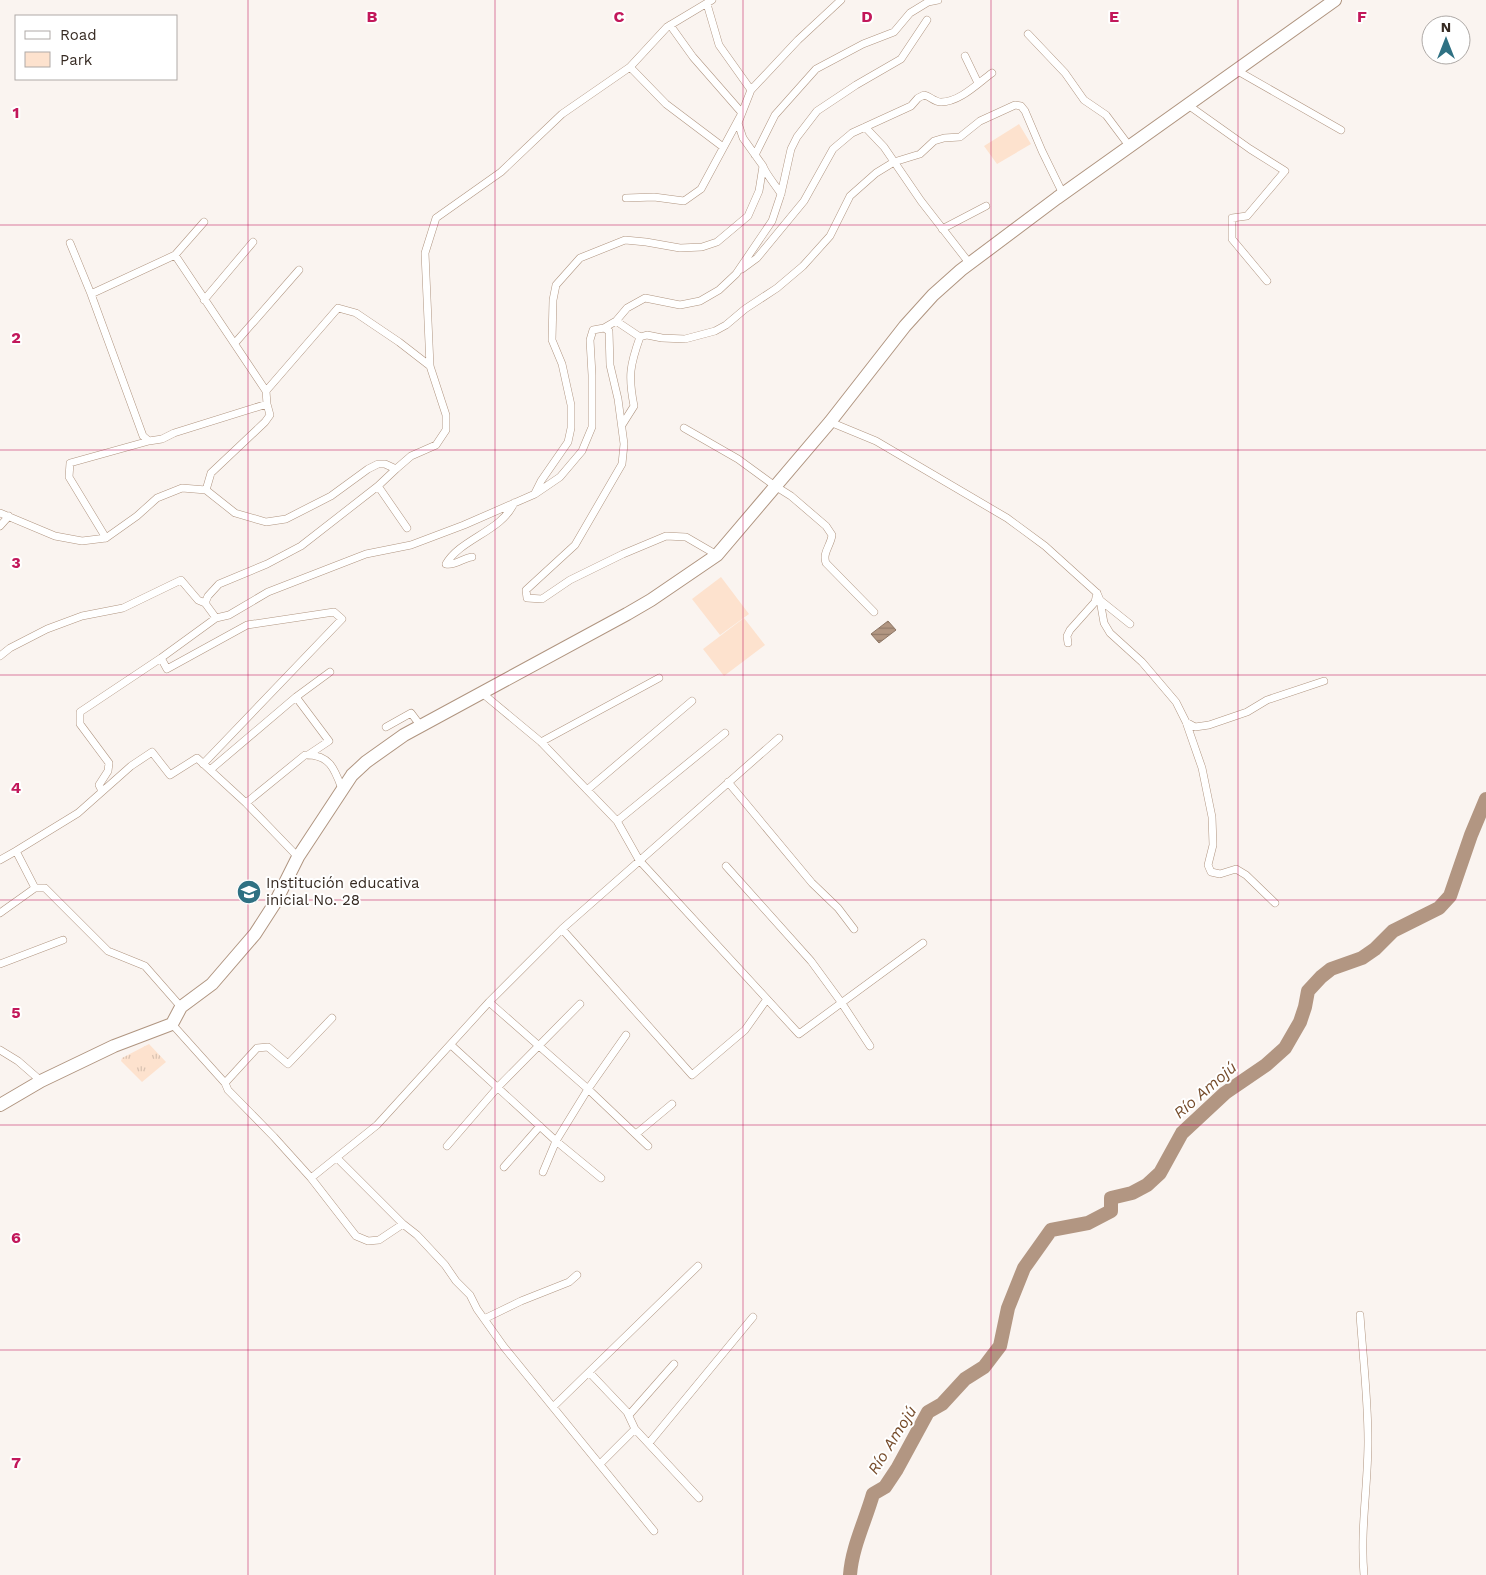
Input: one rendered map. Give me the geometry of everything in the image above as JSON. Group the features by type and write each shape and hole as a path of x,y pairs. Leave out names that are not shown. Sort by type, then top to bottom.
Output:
{"highway":[{"path":"0,1105 41,1081 114,1046 172,1024 181,1007 212,984 255,934 275,903 298,857 352,775 366,762 384,747 420,725 595,633 635,609 717,554 830,422 905,326 933,295 961,270 1063,194 1335,0"}],"street":[{"path":"781,194 742,138 738,123 751,90 798,40 841,0"},
{"path":"755,155 775,115 816,69 863,44 894,32 910,14 928,2 938,0"},
{"path":"205,603 208,596 219,584 267,564 301,546 378,486 411,456 436,445 446,430 446,415 430,366 425,253 436,218 501,172 562,114 630,67 670,25 709,2 719,45 751,90"},
{"path":"736,274 772,221 781,194 791,148 797,137 817,111 856,85 901,59 926,20"},
{"path":"670,25 693,57 742,113"},
{"path":"1028,34 1064,73 1084,100 1106,115 1130,147"},
{"path":"965,56 978,83"},
{"path":"630,67 666,104 723,147"},
{"path":"1235,70 1342,130"},
{"path":"298,857 246,803 197,758 170,775 152,752 131,766 102,791 99,785 108,771 109,763 80,724 80,712 216,618 229,614 268,592 366,554 411,545 464,525 535,494 560,477 582,451 592,427 590,340 593,330 604,328 616,321 627,308 645,298 680,305 700,301 718,290 757,258 804,202 833,149 852,133 911,106 924,95 942,102 957,98 992,72"},
{"path":"640,337 646,335 685,339 715,331 726,325 745,309 777,288 803,266 830,236 850,196 876,173 894,162 920,154 934,141 960,137 980,121 1015,105 1021,106 1025,111 1063,194"},
{"path":"1188,105 1250,149 1285,171 1247,216 1232,218 1232,239 1267,281"},
{"path":"626,198 684,201 701,190 742,113"},
{"path":"865,127 880,142 942,229 970,264"},
{"path":"535,494 541,480 568,442 571,428 572,405 562,364 552,340 553,300 556,285 580,258 625,240 680,248 702,247 717,242 748,216 759,191 763,166"},
{"path":"942,229 986,206"},
{"path":"91,294 175,255 204,222"},
{"path":"204,300 253,242"},
{"path":"70,243 91,294 143,436 149,441"},
{"path":"175,255 266,392 270,415 211,473 206,490"},
{"path":"235,343 299,270"},
{"path":"266,392 338,308 356,312 400,342 430,366"},
{"path":"616,321 640,337"},
{"path":"604,328 609,331 610,365 622,426 624,444 622,464 575,545 526,590 527,598 542,599 570,580 623,554 666,536 686,537 717,554"},
{"path":"622,426 634,406 630,383 630,366 640,337"},
{"path":"106,538 69,477 70,464 162,439 267,404"},
{"path":"830,422 876,441 1007,518 1045,546 1130,624"},
{"path":"684,428 738,459 791,496 829,530 832,537 824,555 826,563 874,612"},
{"path":"0,513 55,536 82,542 106,538 137,516 157,498 182,488 206,490 235,513 266,522 286,519 332,496 368,469 378,464 385,464 396,469"},
{"path":"378,486 407,528"},
{"path":"472,557 450,565 446,564 464,547 500,521 511,511 514,503"},
{"path":"0,526 9,516"},
{"path":"0,656 10,648 47,629 82,616 123,608 181,580 198,600 205,603 216,618"},
{"path":"1068,643 1067,636 1070,630 1099,596"},
{"path":"1099,596 1104,622 1110,634 1142,662 1176,702 1186,722 1202,768 1212,817 1213,845 1208,864 1211,872 1220,874 1236,869 1246,875 1275,903"},
{"path":"160,658 167,670 247,625 334,612 342,619 203,764"},
{"path":"210,770 296,697 330,672"},
{"path":"541,742 659,678"},
{"path":"1186,722 1196,727 1209,725 1247,712 1267,700 1324,681"},
{"path":"482,693 541,742 617,821 640,860 799,1034 923,943"},
{"path":"246,803 302,757 329,741 296,697"},
{"path":"587,790 692,701"},
{"path":"386,727 411,713 420,725"},
{"path":"617,821 725,732"},
{"path":"311,1178 338,1159 378,1125 489,1002 562,929 779,738"},
{"path":"308,755 322,759 332,765 342,789"},
{"path":"0,860 78,813 131,766"},
{"path":"728,782 812,883 838,908 854,929"},
{"path":"16,851 35,888"},
{"path":"726,866 810,961 841,1002 870,1046"},
{"path":"0,913 35,888 45,888 108,951 145,966 181,1007"},
{"path":"562,929 692,1075 745,1030 766,998"},
{"path":"0,964 62,940"},
{"path":"489,1002 648,1146"},
{"path":"447,1146 498,1087 580,1004"},
{"path":"225,1083 257,1048 268,1047 288,1064 332,1018"},
{"path":"172,1024 225,1083 228,1090 311,1178 356,1236 368,1241 379,1240 403,1224"},
{"path":"543,1172 556,1141 626,1035"},
{"path":"451,1045 556,1141 601,1178"},
{"path":"0,1050 18,1061 41,1081"},
{"path":"636,1134 672,1104"},
{"path":"504,1167 540,1126"},
{"path":"338,1159 445,1264 470,1296 504,1347 654,1531"},
{"path":"553,1407 698,1266"},
{"path":"484,1319 521,1300 569,1282 577,1275"},
{"path":"1360,1315 1368,1441 1363,1526 1364,1575"},
{"path":"648,1443 753,1317"},
{"path":"629,1415 674,1364"},
{"path":"589,1372 629,1415 635,1429 699,1498"},
{"path":"600,1464 635,1429"}],"green space":[{"path":"1019,124 1031,144 997,164 984,146"},
{"path":"721,577 749,614 720,635 692,599"},
{"path":"744,618 765,645 724,676 703,649"},
{"path":"149,1044 166,1062 142,1082 121,1061 122,1058"}],"shaded area":[{"path":"888,621 896,630 879,643 871,634"}],"waterway":[{"name":"Río Amojú","path":"850,1575 856,1544 873,1494 885,1487 928,1412 942,1404 965,1379 984,1367 1000,1346 1008,1308 1024,1268 1051,1230 1088,1223 1111,1211 1111,1198 1132,1193 1147,1185 1160,1173 1182,1133 1225,1093 1266,1065 1285,1048 1300,1022 1308,991 1321,977 1331,969 1362,958 1375,949 1393,931 1439,908 1450,896 1471,835 1486,799"}],"place":[{"name":"Institución educativa inicial No. 28","path":"249,892"}]}
